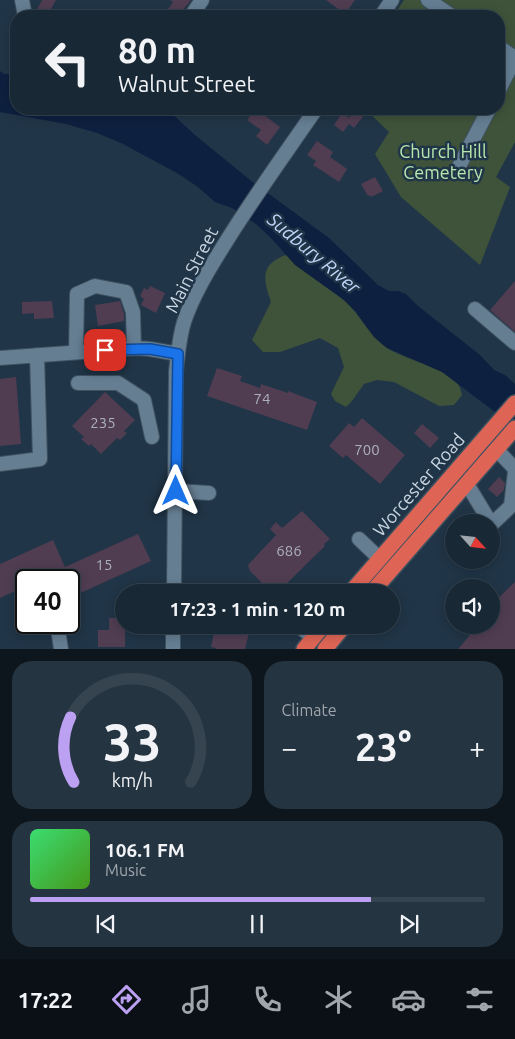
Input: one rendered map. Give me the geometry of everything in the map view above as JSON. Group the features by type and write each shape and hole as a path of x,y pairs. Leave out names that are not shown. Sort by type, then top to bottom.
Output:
{"highway":[{"name":"Worcester Road","path":"358,584 515,402"},
{"name":"Worcester Road","path":"379,584 515,428"},
{"path":"308,644 316,634"},
{"path":"325,649 337,634"}],"street":[{"path":"428,0 443,10"},
{"path":"505,51 514,60 505,78"},
{"name":"Main Street","path":"174,584 178,354 184,323 208,272 235,228 312,115"},
{"path":"456,172 486,115"},
{"path":"76,352 77,294 95,286 126,292 133,312 134,348"},
{"path":"475,309 515,343"},
{"path":"0,358 134,348 178,354"},
{"path":"0,464 40,458 37,355"},
{"path":"78,383 118,383 126,386 144,400 152,437"},
{"path":"498,447 515,470 511,506 500,516"},
{"path":"467,484 485,514"},
{"path":"176,491 209,493"},
{"path":"359,539 380,558"},
{"path":"59,634 61,649"},
{"path":"173,649 174,634"}],"green space":[{"name":"Church Hill Cemetery","path":"404,0 515,0 515,142 496,177 510,187 480,265 401,197 375,154 389,132 371,115 505,115 505,10 397,10"},
{"path":"286,255 300,268 346,302 376,338 387,348 436,369 453,379 459,385 462,395 454,405 439,406 394,382 377,380 364,384 346,407 335,401 331,394 344,367 338,348 320,338 280,352 263,352 252,340 271,302 266,286 266,273 272,263"}],"water":[{"path":"0,71 4,74 10,74 10,114 0,112"},
{"name":"Sudbury River","path":"16,115 173,115 250,180 329,238 378,285 389,291 398,291 406,294 418,306 480,355 494,370 505,375 515,384 515,427 442,372 387,348 374,337 355,311 344,300 295,265 256,224 232,208 215,202 198,187 177,173 121,143 97,133 66,124"}],"building":[{"path":"42,0 56,0 50,10 37,10"},
{"path":"170,0 191,0 183,10 167,10 173,2"},
{"path":"326,0 355,0 348,10 340,10"},
{"path":"251,115 264,115 280,127 267,145 256,136 261,130 247,120"},
{"path":"341,115 349,118 351,115 364,115 354,128 349,124 343,132 334,125"},
{"path":"317,141 333,152 330,157 347,169 339,182 313,165 316,161 307,155"},
{"path":"375,177 383,191 371,197 370,195 368,196 361,184"},
{"path":"515,281 515,332 490,310"},
{"path":"150,286 165,293 156,313 141,305 144,299 140,296 144,288 148,290"},
{"path":"52,301 54,318 34,319 34,313 22,314 22,302"},
{"path":"120,301 124,321 98,326 95,305"},
{"path":"217,368 242,376 240,381 260,388 261,384 288,393 288,391 317,402 307,430 207,396"},
{"path":"16,377 21,444 0,446 0,379"},
{"path":"105,392 135,420 124,431 127,433 120,440 117,438 101,454 91,444 89,446 81,439 84,437 72,426"},
{"path":"362,418 405,455 380,484 346,455 343,458 329,446 349,423 354,427"},
{"path":"422,424 439,438 430,448 414,433"},
{"path":"499,477 505,483 504,490 497,497 488,489"},
{"path":"302,511 330,539 286,584 263,584 250,571 248,565 276,535 270,529 276,522 282,528"},
{"path":"138,534 151,561 80,593 80,569 15,569 15,591 0,598 0,564 53,540 65,567"},
{"path":"515,582 515,649 458,649 470,635 468,634 500,634 500,596"},
{"path":"109,618 115,618 115,634 125,634 125,647 98,647 98,630 109,630"},
{"path":"214,634 249,634 245,649 216,649 211,647"}],"route":[{"path":"105,350 137,348 163,350 178,354 176,371 176,491"}]}
